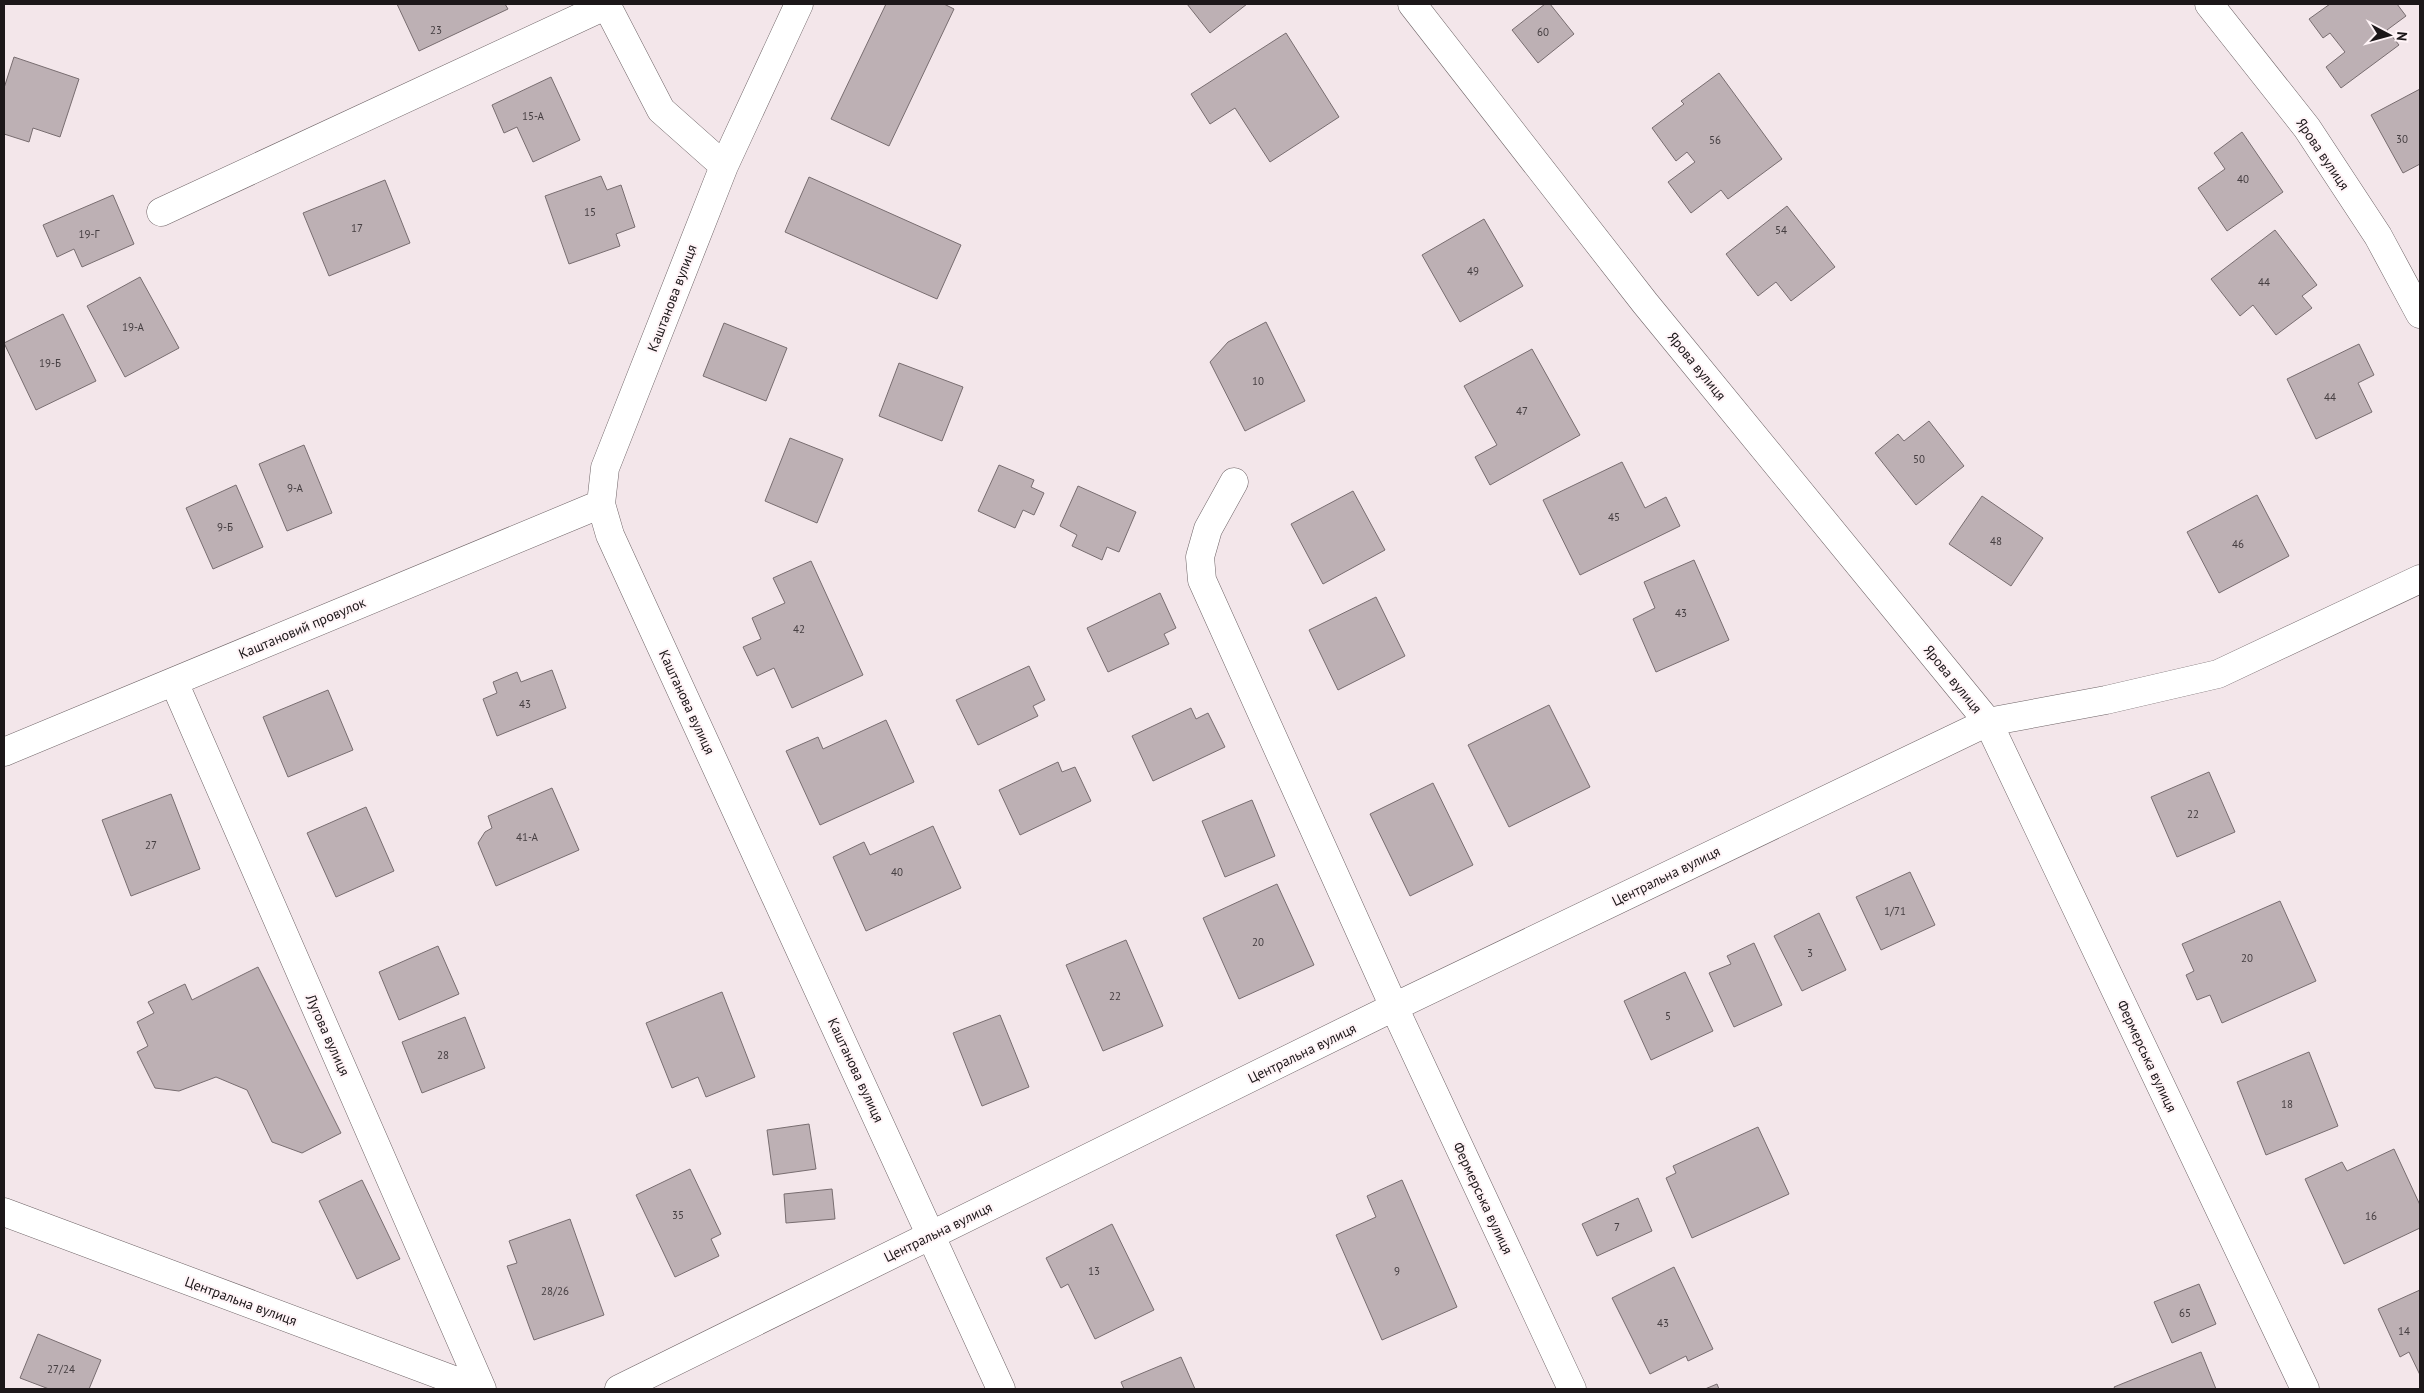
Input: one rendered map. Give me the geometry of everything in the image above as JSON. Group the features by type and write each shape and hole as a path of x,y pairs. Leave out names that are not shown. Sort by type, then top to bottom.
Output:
{"street":[{"path":"161,212 606,4 661,110 724,166"},
{"name":"Каштанова вулиця","path":"798,4 724,166 605,468 601,504 610,535 1001,1389"},
{"name":"Ярова вулиця","path":"1412,4 1645,303 1988,722"},
{"name":"Ярова вулиця","path":"2209,4 2307,128 2378,236 2420,314"},
{"name":"Фермерська вулиця","path":"1234,482 1208,529 1200,557 1202,580 1394,1007 1572,1389"},
{"name":"Каштановий провулок","path":"4,752 601,504"},
{"name":"Центральна вулиця","path":"619,1389 1394,1007 1988,722 2106,700 2218,674 2420,579"},
{"name":"Лугова вулиця","path":"174,682 482,1389"},
{"name":"Фермерська вулиця","path":"1988,722 2305,1389"},
{"name":"Центральна вулиця","path":"4,1212 478,1389"}],"building":[{"path":"397,4 505,4 508,9 419,51"},
{"path":"886,4 944,4 954,9 889,146 831,119"},
{"path":"1187,4 1247,4 1210,33"},
{"path":"1545,4 1550,4 1574,34 1538,63 1512,30"},
{"path":"2330,4 2397,4 2406,16 2387,30 2399,45 2341,88 2326,67 2345,52 2330,33 2323,38 2309,19"},
{"path":"1286,33 1339,117 1270,162 1235,108 1210,124 1191,94"},
{"path":"14,57 79,79 60,137 33,128 29,142 4,134 4,88"},
{"path":"1719,73 1782,159 1728,199 1721,190 1691,213 1668,182 1695,162 1687,152 1676,161 1652,128 1684,104 1681,101"},
{"path":"551,77 580,140 533,162 517,127 504,133 492,105"},
{"path":"2420,89 2420,164 2403,173 2371,115"},
{"path":"2242,132 2283,192 2227,231 2198,188 2225,169 2214,153"},
{"path":"601,176 607,190 621,185 635,227 616,234 620,246 569,264 545,196"},
{"path":"809,177 961,245 937,299 785,232"},
{"path":"385,180 410,243 329,276 303,213"},
{"path":"113,195 134,244 82,267 74,249 57,257 43,225"},
{"path":"1787,206 1835,267 1791,301 1776,282 1758,296 1726,254"},
{"path":"1484,219 1523,286 1460,322 1422,255"},
{"path":"2275,230 2317,285 2302,296 2312,308 2276,335 2253,305 2240,316 2211,279"},
{"path":"140,277 179,348 125,377 87,306"},
{"path":"63,314 96,381 36,410 4,343"},
{"path":"1266,322 1305,401 1245,431 1210,362 1228,342"},
{"path":"724,323 787,348 766,401 703,376"},
{"path":"2359,344 2374,375 2358,383 2372,412 2316,439 2287,379"},
{"path":"1532,349 1580,435 1490,485 1475,457 1497,445 1464,386"},
{"path":"899,363 963,387 942,441 879,416"},
{"path":"1929,421 1964,466 1916,505 1875,453 1898,434 1904,441"},
{"path":"790,438 843,459 817,523 765,501"},
{"path":"304,445 332,513 287,531 259,464"},
{"path":"1622,462 1645,508 1666,497 1680,526 1580,575 1543,500"},
{"path":"999,465 1034,480 1031,487 1044,493 1034,515 1023,510 1015,528 978,511"},
{"path":"236,485 263,547 213,569 186,508"},
{"path":"1078,486 1136,512 1119,552 1107,547 1102,560 1072,546 1077,535 1060,526"},
{"path":"1353,491 1385,550 1323,584 1291,524"},
{"path":"2257,495 2289,556 2219,593 2187,532"},
{"path":"1982,496 2043,538 2011,586 1949,544"},
{"path":"1694,560 1729,640 1656,672 1633,619 1655,608 1644,582"},
{"path":"811,561 863,675 792,708 774,668 757,676 743,647 761,639 752,618 785,603 773,578"},
{"path":"1160,593 1176,628 1164,634 1169,644 1108,672 1087,628"},
{"path":"1376,597 1405,656 1338,690 1309,630"},
{"path":"1029,666 1045,700 1033,706 1038,716 978,745 956,700"},
{"path":"552,670 566,708 497,736 483,699 497,693 493,682 517,672 521,682"},
{"path":"328,690 353,750 288,777 263,717"},
{"path":"1549,705 1590,787 1509,827 1468,745"},
{"path":"1191,708 1196,719 1208,713 1225,747 1153,781 1132,736"},
{"path":"886,720 914,782 820,825 786,751 818,737 823,749"},
{"path":"1058,762 1062,772 1075,767 1091,801 1020,835 999,790"},
{"path":"2209,772 2235,832 2177,857 2151,797"},
{"path":"1433,783 1473,865 1410,896 1370,814"},
{"path":"552,788 579,850 496,886 478,843 485,832 492,828 488,816"},
{"path":"171,794 200,869 131,896 102,820"},
{"path":"1252,800 1275,856 1225,877 1202,821"},
{"path":"366,807 394,871 336,897 307,833"},
{"path":"933,826 961,888 866,931 833,857 864,842 870,855"},
{"path":"1910,872 1935,925 1881,950 1856,897"},
{"path":"1277,884 1314,965 1239,999 1203,918"},
{"path":"2280,901 2316,981 2222,1023 2210,995 2197,1000 2186,975 2194,971 2182,944"},
{"path":"1819,913 1846,970 1802,991 1774,936"},
{"path":"1126,940 1163,1026 1103,1051 1066,965"},
{"path":"1754,943 1782,1005 1734,1027 1709,973 1731,964 1727,956"},
{"path":"438,946 459,994 399,1020 379,972"},
{"path":"258,967 341,1133 302,1153 272,1142 247,1090 216,1077 179,1091 155,1088 137,1052 148,1046 137,1022 154,1013 148,1002 185,984 192,1000"},
{"path":"1685,972 1713,1031 1651,1060 1624,1001"},
{"path":"722,992 755,1077 706,1097 698,1077 672,1088 646,1023"},
{"path":"1000,1015 1029,1087 982,1106 953,1033"},
{"path":"465,1017 485,1068 422,1093 402,1042"},
{"path":"2309,1052 2338,1126 2266,1155 2237,1082"},
{"path":"809,1124 816,1169 773,1175 767,1130"},
{"path":"1758,1127 1789,1194 1692,1238 1666,1178 1676,1173 1673,1166"},
{"path":"2394,1149 2420,1205 2420,1228 2344,1264 2305,1179 2342,1162 2347,1171"},
{"path":"690,1169 721,1234 711,1239 719,1256 675,1277 636,1195"},
{"path":"362,1180 400,1259 357,1279 319,1201"},
{"path":"1402,1180 1457,1307 1382,1340 1336,1235 1376,1217 1367,1196"},
{"path":"832,1189 835,1219 786,1223 784,1194"},
{"path":"1638,1198 1652,1231 1597,1256 1582,1224"},
{"path":"570,1219 604,1315 534,1340 507,1266 517,1263 509,1241"},
{"path":"1112,1224 1154,1310 1095,1339 1068,1284 1061,1288 1046,1258"},
{"path":"1674,1267 1713,1349 1688,1361 1686,1356 1650,1374 1612,1298"},
{"path":"2199,1284 2216,1324 2172,1343 2154,1302"},
{"path":"2420,1290 2420,1375 2409,1352 2400,1357 2378,1309"},
{"path":"38,1334 101,1360 89,1389 49,1389 20,1378"},
{"path":"2201,1352 2216,1389 2115,1389 2114,1387"},
{"path":"1181,1357 1195,1389 1124,1389 1121,1382"},
{"path":"1717,1384 1719,1389 1705,1389"}]}
